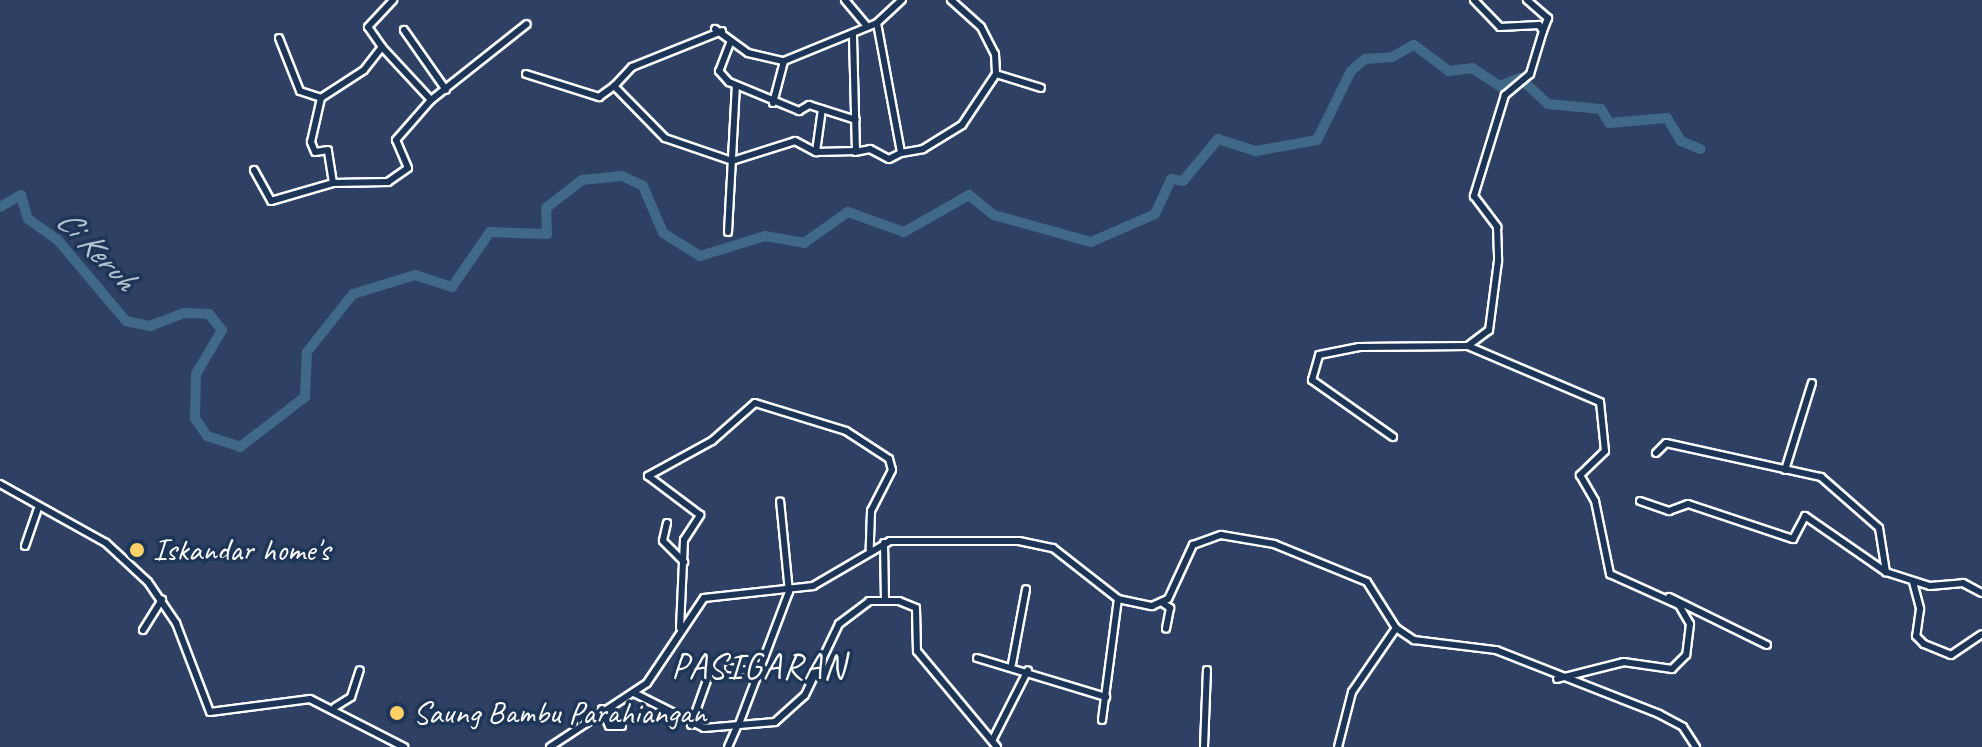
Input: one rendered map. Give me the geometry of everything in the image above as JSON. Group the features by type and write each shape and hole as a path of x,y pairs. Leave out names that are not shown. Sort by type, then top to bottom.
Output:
{"street":[{"path":"393,0 368,27 382,47 431,100"},
{"path":"845,0 867,26"},
{"path":"773,103 784,61 804,47 853,35 877,23 902,0"},
{"path":"951,0 981,27 996,74"},
{"path":"1474,0 1500,27 1539,25 1543,31"},
{"path":"1468,346 1489,330 1498,261 1497,227 1474,196 1505,95 1523,81 1548,18 1527,0"},
{"path":"877,23 901,153"},
{"path":"254,170 271,201 333,183 398,177 408,168 396,140 431,100 527,24"},
{"path":"404,30 446,90"},
{"path":"526,74 599,97 632,67 719,30 730,43 784,61"},
{"path":"853,35 855,152"},
{"path":"279,38 300,91 321,98"},
{"path":"730,43 719,71 736,86 773,103 822,109 856,120"},
{"path":"333,183 328,150 315,152 311,142 321,98 364,70 382,47"},
{"path":"996,74 1041,88"},
{"path":"614,86 665,138 732,161 795,141 816,152 870,149 889,159 923,149 962,125 996,74"},
{"path":"728,232 736,86"},
{"path":"816,152 822,109"},
{"path":"1393,437 1312,380 1319,355 1359,347 1468,346 1600,402 1605,451 1580,475 1595,501 1608,566 1621,581 1707,610 1727,630 1767,645"},
{"path":"1785,470 1812,383"},
{"path":"679,631 685,537 699,513 649,474 712,441 758,403 846,431 889,459 892,470 871,511 870,549"},
{"path":"1656,453 1659,443 1666,443 1825,478 1877,526 1886,572"},
{"path":"0,484 38,509 106,543 162,600 210,712 310,699 335,707 404,747"},
{"path":"728,747 754,672 789,592 780,501"},
{"path":"1640,501 1669,511 1688,504 1793,539 1805,516 1886,572 1913,582 1963,583 1982,593"},
{"path":"25,546 38,509"},
{"path":"667,523 663,541 684,562"},
{"path":"1163,603 1193,545 1240,536 1367,582 1396,628 1414,640 1496,650 1556,680 1670,720 1696,747"},
{"path":"884,543 885,600"},
{"path":"550,747 602,709 634,693 704,598 789,592 818,584 884,543 1046,544 1118,599 1163,603 1170,608 1166,629"},
{"path":"1913,582 1920,609 1916,636 1924,644 1951,655 1982,634"},
{"path":"1012,664 1026,589"},
{"path":"1556,680 1624,662 1672,669 1686,655 1690,624 1661,595"},
{"path":"1102,720 1118,599"},
{"path":"143,630 162,600"},
{"path":"634,693 691,725 775,722 805,695 839,624 865,603 885,600 915,607 914,647 997,747"},
{"path":"1338,747 1352,692 1396,628"},
{"path":"977,658 1012,664 1106,697"},
{"path":"691,725 712,666"},
{"path":"729,668 754,672"},
{"path":"335,707 351,697 360,670"},
{"path":"993,739 1028,670"},
{"path":"1204,747 1207,670"},
{"path":"602,709 609,726 622,726"}],"waterway":[{"name":"Ci Keruh","path":"0,207 21,195 28,219 57,239 126,321 150,326 184,313 209,314 222,330 196,374 195,418 207,436 240,447 305,397 307,352 353,294 415,275 452,287 490,232 547,234 546,208 582,180 622,176 643,186 663,233 700,256 765,236 804,243 848,212 904,232 969,195 994,215 1091,242 1155,214 1171,179 1183,181 1218,139 1256,151 1317,140 1351,71 1365,59 1392,57 1414,45 1449,71 1472,68 1500,86 1520,78 1548,104 1601,109 1609,123 1667,118 1681,141 1700,149"}],"place":[{"name":"Iskandar home's","path":"137,550"},
{"name":"Saung Bambu Parahiangan","path":"397,713"}],"district":[{"name":"PASIGARAN","path":"759,667"}]}
